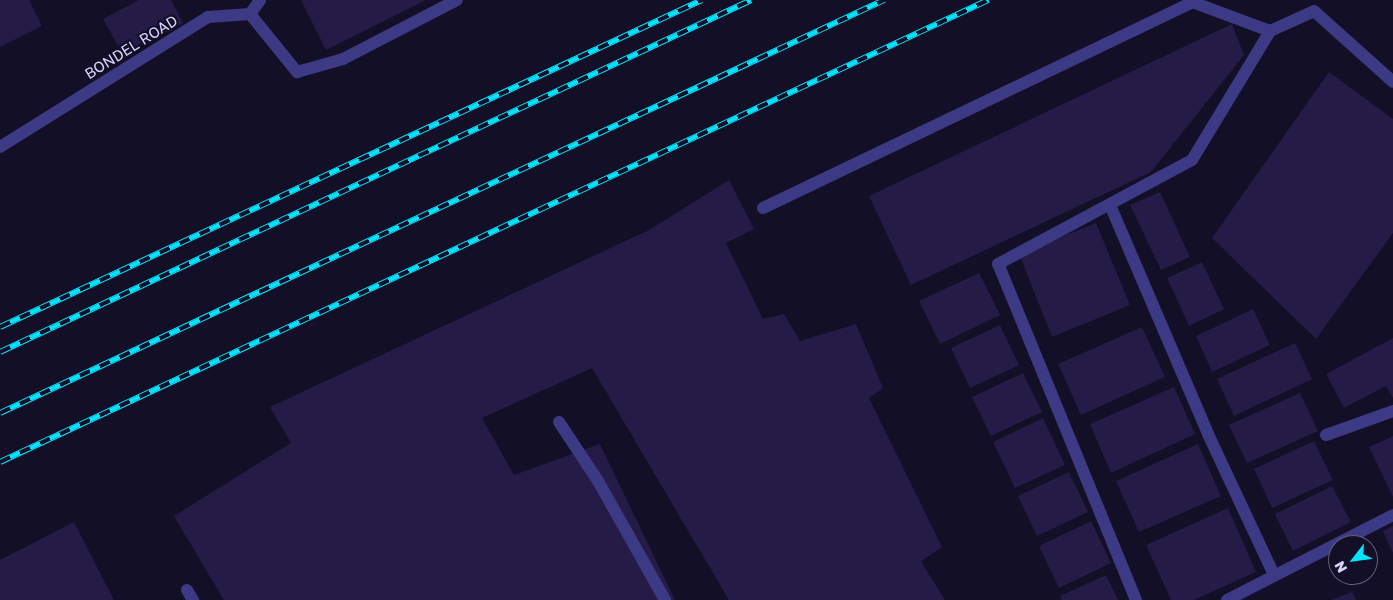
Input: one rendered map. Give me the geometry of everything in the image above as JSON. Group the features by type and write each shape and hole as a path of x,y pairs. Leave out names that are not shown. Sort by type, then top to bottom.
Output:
{"street":[{"path":"260,0 250,14 297,72 343,58 457,0"},
{"path":"762,208 1192,2 1270,31"},
{"path":"1136,600 998,264 1110,206 1192,160 1270,31 1314,11 1393,82"},
{"name":"BONDEL ROAD","path":"0,147 208,17 250,14"},
{"path":"1110,206 1208,434 1274,575"},
{"path":"1326,435 1393,411"},
{"path":"559,422 598,482 664,600"},
{"path":"1227,600 1393,515"}],"building":[{"path":"0,0 29,0 42,26 0,47"},
{"path":"139,0 171,0 183,23 123,55 103,19"},
{"path":"301,0 426,0 326,50"},
{"path":"1232,24 1244,55 1151,172 911,285 869,196"},
{"path":"1329,72 1393,119 1393,233 1316,339 1212,238"},
{"path":"729,180 754,229 726,243 763,319 784,314 800,341 856,324 883,388 869,398 942,547 921,561 945,600 729,600 592,368 482,418 514,475 600,444 675,600 224,600 174,516 291,443 270,407 649,230"},
{"path":"1160,192 1190,257 1161,270 1130,205"},
{"path":"1096,223 1130,305 1052,337 1019,254"},
{"path":"1202,262 1224,309 1189,326 1167,278"},
{"path":"979,273 1000,315 940,344 919,301"},
{"path":"1253,309 1270,345 1212,372 1196,336"},
{"path":"1000,325 1019,365 970,388 951,348"},
{"path":"1142,327 1165,377 1081,415 1058,364"},
{"path":"1393,338 1393,398 1386,386 1344,408 1326,374"},
{"path":"1295,343 1312,379 1234,416 1217,379"},
{"path":"1023,373 1042,412 991,436 972,397"},
{"path":"1174,387 1195,434 1111,473 1090,424"},
{"path":"1300,393 1318,431 1247,463 1229,425"},
{"path":"1043,418 1065,465 1015,488 993,442"},
{"path":"1393,436 1393,497 1369,447"},
{"path":"1314,441 1333,480 1272,508 1254,469"},
{"path":"1198,444 1221,496 1139,532 1116,481"},
{"path":"1069,472 1088,512 1037,536 1018,496"},
{"path":"1332,486 1351,522 1293,551 1275,514"},
{"path":"1228,508 1256,572 1194,600 1171,600 1146,545"},
{"path":"1091,521 1111,563 1059,588 1039,546"},
{"path":"74,522 114,600 0,600 0,560"},
{"path":"1393,526 1393,553 1383,531"},
{"path":"1106,575 1118,600 1062,600 1060,596"},
{"path":"1352,592 1356,600 1331,600"}],"railway":[{"path":"0,327 702,0"},
{"path":"0,352 751,0"},
{"path":"0,413 884,0"},
{"path":"0,462 988,0"}]}
